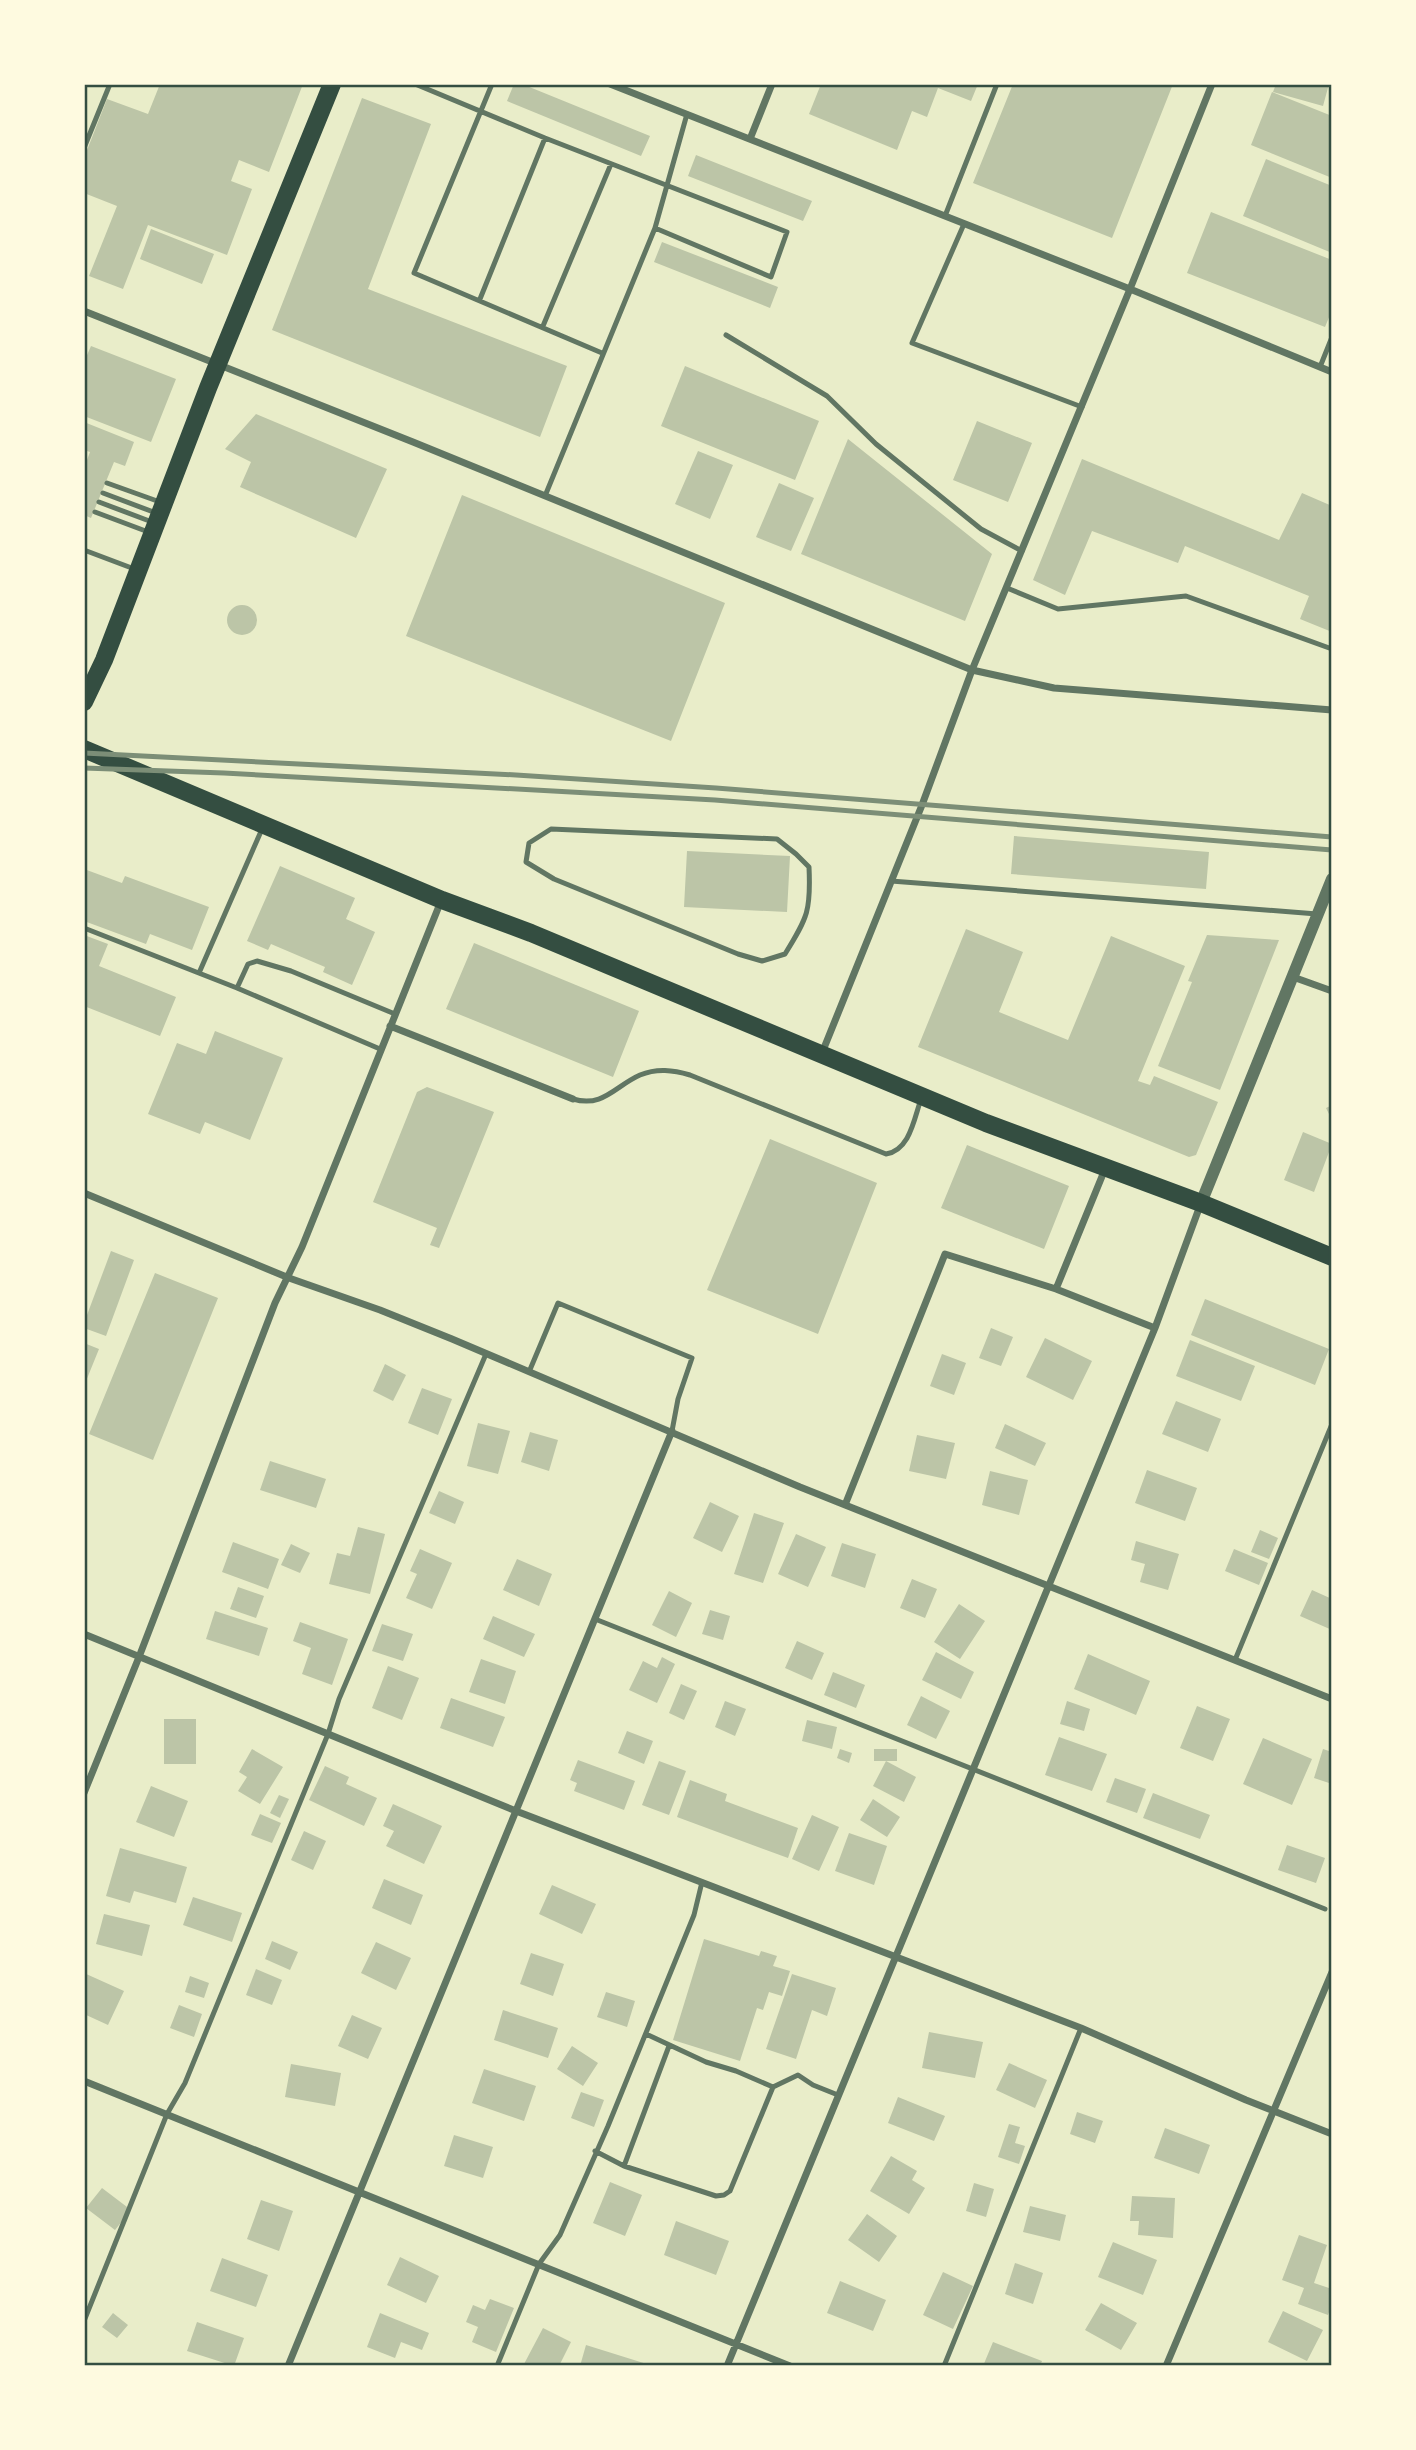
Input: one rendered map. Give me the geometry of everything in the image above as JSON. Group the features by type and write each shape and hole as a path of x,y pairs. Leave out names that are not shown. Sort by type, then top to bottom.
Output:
{"main road":[{"path":"84,702 104,660 218,364 332,84"},
{"path":"84,749 442,900 531,933 922,1096 1105,1169 1201,1203 1332,1257"}],"street":[{"path":"610,84 1130,289 1332,372"},
{"path":"750,139 772,84"},
{"path":"822,1054 972,670 1082,407 1212,84"},
{"path":"84,311 972,670 1054,688 1332,710"},
{"path":"727,2366 1155,1328 1201,1203 1332,879"},
{"path":"84,1793 275,1303 289,1278 442,900"},
{"path":"1293,977 1332,991"},
{"path":"390,1027 573,1099"},
{"path":"1056,1289 1105,1169"},
{"path":"84,1193 289,1278 380,1310 845,1504 1332,1699"},
{"path":"845,1504 945,1254 1056,1289 1155,1328"},
{"path":"288,2366 672,1431"},
{"path":"84,1634 516,1811 1081,2028 1246,2101 1332,2134"},
{"path":"1166,2366 1332,1972"},
{"path":"84,2081 790,2366"}],"lane":[{"path":"84,148 110,84"},
{"path":"415,84 545,138 787,232 771,276 654,229"},
{"path":"492,84 414,273 602,353"},
{"path":"944,216 996,84"},
{"path":"545,496 654,229 687,114"},
{"path":"480,299 545,138"},
{"path":"543,326 611,163"},
{"path":"964,224 912,343 1082,407"},
{"path":"726,335 827,396 876,444 981,528 1022,551"},
{"path":"1320,368 1332,337"},
{"path":"107,483 158,519"},
{"path":"103,493 158,519"},
{"path":"99,502 158,519"},
{"path":"95,512 158,519"},
{"path":"84,550 138,570"},
{"path":"1006,588 1058,608 1186,597 1332,649"},
{"path":"199,973 264,824"},
{"path":"551,829 776,839 809,867 811,899 803,923 785,954 762,961 738,954 554,878 526,862 529,843 551,829"},
{"path":"891,881 1318,914"},
{"path":"84,928 237,988 380,1049"},
{"path":"237,988 248,964 257,961 290,971 395,1014"},
{"path":"573,1099 586,1102 598,1100 640,1075 674,1070 887,1154 896,1152 906,1141 922,1096"},
{"path":"529,1372 558,1303 607,1323 692,1359 678,1399 672,1431"},
{"path":"84,2321 167,2114 185,2083 328,1734 339,1699 486,1354"},
{"path":"1235,1660 1332,1424"},
{"path":"595,1619 1325,1909"},
{"path":"497,2366 539,2264 560,2235 608,2126 694,1915 702,1882"},
{"path":"944,2366 1081,2028"},
{"path":"646,2034 668,2046 773,2087"},
{"path":"624,2166 668,2046"},
{"path":"595,2151 624,2166 716,2196 724,2195 730,2191 773,2087 798,2075 813,2085 838,2095"}],"building":[{"path":"160,84 303,84 269,172 239,160 231,181 252,189 227,255 148,225 123,289 89,276 117,206 84,193 84,158 107,99 148,114"},
{"path":"514,84 522,84 650,136 641,156 507,101"},
{"path":"821,84 978,84 971,101 938,88 927,117 912,111 897,150 809,114"},
{"path":"1013,84 1173,84 1112,238 973,183"},
{"path":"1276,84 1329,84 1323,106 1273,92"},
{"path":"1272,92 1332,116 1332,178 1251,145"},
{"path":"362,98 431,124 368,289 567,366 540,437 272,330"},
{"path":"696,155 812,201 803,221 688,176"},
{"path":"1266,159 1332,186 1332,253 1243,216"},
{"path":"1211,212 1332,260 1332,310 1325,327 1187,273"},
{"path":"151,229 214,254 202,284 140,259"},
{"path":"662,242 778,287 770,308 654,262"},
{"path":"91,346 176,379 151,442 84,416 84,362"},
{"path":"685,366 819,421 795,480 661,426"},
{"path":"256,414 387,469 356,538 240,487 251,462 225,449"},
{"path":"977,421 1032,443 1008,502 953,480"},
{"path":"84,422 134,442 125,466 114,462 91,518 84,515 84,468 90,452 84,450"},
{"path":"848,439 992,554 965,621 801,554"},
{"path":"698,451 733,465 710,519 675,504"},
{"path":"1082,459 1279,540 1302,493 1332,506 1332,632 1300,619 1309,596 1185,546 1178,563 1092,531 1065,595 1033,580"},
{"path":"779,483 814,498 791,551 756,537"},
{"path":"462,495 725,603 671,741 406,636"},
{"path":"242,605 253,609 257,620 253,631 242,635 231,631 227,620 231,609"},
{"path":"1014,836 1209,852 1206,889 1011,874"},
{"path":"687,851 790,856 787,912 684,907"},
{"path":"280,866 355,898 346,919 375,932 352,985 323,972 325,967 271,944 268,950 247,941"},
{"path":"84,869 122,883 125,876 209,907 192,950 150,934 146,944 84,921"},
{"path":"966,929 1023,952 999,1012 1068,1040 1111,936 1185,966 1138,1081 1150,1085 1154,1076 1218,1102 1196,1155 1189,1157 918,1047"},
{"path":"84,935 108,944 99,966 176,997 160,1036 84,1006"},
{"path":"1207,935 1279,940 1220,1090 1158,1066 1192,982 1188,981"},
{"path":"474,943 639,1011 613,1077 446,1009"},
{"path":"215,1031 283,1058 250,1140 205,1122 200,1134 148,1114 177,1043 206,1054"},
{"path":"427,1087 494,1112 439,1248 430,1245 437,1228 373,1202 417,1092"},
{"path":"1332,1105 1332,1120 1326,1108"},
{"path":"1303,1132 1332,1144 1314,1192 1284,1180"},
{"path":"770,1139 877,1183 818,1334 707,1290"},
{"path":"967,1145 1069,1186 1044,1249 941,1208"},
{"path":"111,1251 134,1260 106,1336 84,1328 84,1323"},
{"path":"155,1273 218,1298 153,1460 89,1434"},
{"path":"1205,1299 1329,1349 1315,1385 1191,1335"},
{"path":"991,1328 1013,1337 1001,1366 979,1358"},
{"path":"1045,1338 1092,1361 1073,1400 1026,1377"},
{"path":"1190,1340 1255,1366 1241,1401 1176,1376"},
{"path":"84,1343 99,1349 84,1386"},
{"path":"942,1354 966,1363 954,1395 930,1386"},
{"path":"385,1364 406,1375 393,1401 373,1391"},
{"path":"422,1388 452,1399 438,1435 408,1423"},
{"path":"1176,1401 1221,1419 1208,1452 1162,1434"},
{"path":"478,1423 510,1431 498,1474 467,1466"},
{"path":"1005,1424 1046,1443 1035,1466 995,1448"},
{"path":"530,1432 558,1440 549,1471 521,1462"},
{"path":"917,1435 955,1443 946,1479 909,1471"},
{"path":"270,1461 326,1479 316,1508 260,1490"},
{"path":"1147,1470 1197,1488 1185,1521 1135,1503"},
{"path":"990,1471 1028,1480 1019,1515 982,1505"},
{"path":"439,1491 464,1502 455,1524 429,1513"},
{"path":"710,1502 739,1516 722,1552 693,1538"},
{"path":"754,1513 784,1523 763,1583 734,1574"},
{"path":"358,1527 385,1534 370,1594 329,1584 337,1553 350,1556"},
{"path":"1260,1530 1278,1538 1269,1559 1251,1552"},
{"path":"796,1534 826,1547 808,1587 778,1574"},
{"path":"1136,1541 1179,1554 1168,1590 1140,1582 1145,1564 1131,1560"},
{"path":"233,1542 279,1559 268,1589 222,1572"},
{"path":"842,1543 876,1554 865,1588 831,1576"},
{"path":"291,1544 310,1553 300,1573 281,1565"},
{"path":"420,1549 452,1563 432,1609 406,1598 417,1574 410,1571"},
{"path":"1234,1549 1268,1563 1259,1585 1225,1571"},
{"path":"517,1559 552,1574 539,1606 503,1590"},
{"path":"912,1579 937,1589 925,1618 900,1608"},
{"path":"238,1587 264,1596 256,1618 230,1609"},
{"path":"1312,1590 1332,1599 1332,1630 1300,1616"},
{"path":"669,1591 692,1603 676,1637 652,1625"},
{"path":"959,1604 985,1621 960,1659 934,1642"},
{"path":"710,1610 730,1616 723,1640 702,1634"},
{"path":"215,1611 268,1628 259,1656 206,1639"},
{"path":"493,1616 535,1634 524,1657 483,1639"},
{"path":"300,1622 348,1639 332,1685 302,1674 311,1648 293,1641"},
{"path":"382,1624 413,1634 403,1661 372,1651"},
{"path":"797,1641 824,1653 812,1680 785,1668"},
{"path":"936,1652 974,1672 961,1699 922,1680"},
{"path":"1088,1654 1150,1681 1136,1715 1074,1689"},
{"path":"662,1657 675,1664 657,1703 629,1690 643,1661 657,1668"},
{"path":"481,1659 516,1671 505,1704 469,1692"},
{"path":"388,1666 419,1678 402,1720 372,1708"},
{"path":"833,1672 865,1685 856,1708 824,1695"},
{"path":"681,1684 697,1691 684,1720 669,1713"},
{"path":"921,1696 950,1711 936,1739 907,1725"},
{"path":"451,1698 505,1717 493,1747 440,1728"},
{"path":"725,1701 746,1709 735,1736 715,1727"},
{"path":"1067,1701 1090,1709 1084,1731 1060,1724"},
{"path":"1197,1706 1230,1719 1213,1761 1180,1748"},
{"path":"164,1719 196,1719 196,1764 164,1764"},
{"path":"807,1720 837,1727 832,1749 802,1741"},
{"path":"627,1731 653,1741 644,1764 618,1753"},
{"path":"1059,1737 1107,1754 1092,1791 1045,1775"},
{"path":"1263,1738 1312,1759 1292,1805 1243,1784"},
{"path":"252,1749 283,1767 260,1804 238,1791 247,1777 239,1772"},
{"path":"840,1749 852,1753 849,1763 837,1758"},
{"path":"874,1749 897,1749 897,1761 874,1761"},
{"path":"1323,1749 1332,1752 1332,1784 1314,1778"},
{"path":"578,1760 635,1781 624,1810 574,1791 577,1783 570,1780"},
{"path":"659,1761 686,1771 669,1815 642,1805"},
{"path":"886,1761 916,1777 904,1802 873,1786"},
{"path":"325,1766 349,1777 346,1784 377,1798 364,1826 309,1800"},
{"path":"1115,1778 1146,1789 1137,1813 1106,1802"},
{"path":"690,1780 727,1794 725,1801 798,1828 788,1858 677,1817"},
{"path":"151,1786 188,1801 174,1837 136,1822"},
{"path":"1153,1793 1210,1815 1200,1839 1143,1818"},
{"path":"279,1795 289,1799 280,1818 270,1813"},
{"path":"873,1799 900,1817 887,1837 860,1820"},
{"path":"393,1804 442,1826 424,1864 386,1846 394,1831 383,1826"},
{"path":"260,1814 281,1823 272,1843 251,1835"},
{"path":"812,1815 839,1827 819,1871 792,1859"},
{"path":"304,1831 326,1841 313,1870 291,1860"},
{"path":"849,1833 887,1846 874,1885 835,1871"},
{"path":"1287,1845 1325,1858 1316,1883 1278,1870"},
{"path":"120,1848 187,1867 176,1903 134,1891 130,1903 106,1896"},
{"path":"384,1879 423,1895 411,1925 372,1908"},
{"path":"552,1885 596,1904 582,1934 539,1914"},
{"path":"193,1897 242,1913 232,1942 183,1925"},
{"path":"104,1914 150,1925 142,1956 96,1944"},
{"path":"704,1939 759,1956 761,1951 777,1956 773,1966 790,1971 782,1996 769,1992 763,2010 757,2008 740,2061 673,2040"},
{"path":"272,1941 298,1952 290,1970 265,1959"},
{"path":"376,1942 411,1958 396,1990 361,1973"},
{"path":"531,1953 564,1964 553,1996 520,1984"},
{"path":"256,1969 282,1980 272,2005 246,1995"},
{"path":"84,1973 124,1991 108,2025 84,2014"},
{"path":"792,1974 836,1988 827,2016 812,2010 796,2059 766,2049"},
{"path":"190,1976 209,1983 204,1998 185,1992"},
{"path":"606,1992 635,2001 627,2027 597,2017"},
{"path":"179,2005 202,2014 194,2037 170,2028"},
{"path":"503,2010 558,2028 548,2058 494,2040"},
{"path":"352,2015 382,2028 368,2059 338,2046"},
{"path":"929,2032 983,2042 975,2078 922,2068"},
{"path":"572,2046 598,2063 583,2086 557,2069"},
{"path":"1009,2063 1047,2080 1035,2108 996,2090"},
{"path":"291,2064 341,2073 335,2106 285,2097"},
{"path":"484,2069 536,2086 524,2121 472,2103"},
{"path":"581,2092 604,2100 594,2127 571,2118"},
{"path":"898,2097 945,2116 934,2141 888,2123"},
{"path":"1077,2112 1103,2121 1095,2143 1070,2134"},
{"path":"1009,2124 1020,2127 1015,2143 1025,2146 1019,2164 998,2157"},
{"path":"1165,2128 1210,2145 1199,2174 1154,2158"},
{"path":"454,2135 493,2147 483,2178 444,2166"},
{"path":"891,2156 917,2171 912,2180 925,2188 909,2214 870,2191"},
{"path":"610,2182 642,2195 625,2236 593,2223"},
{"path":"974,2183 994,2189 986,2217 966,2211"},
{"path":"102,2188 131,2210 115,2230 86,2208"},
{"path":"1132,2196 1175,2198 1173,2238 1138,2235 1139,2221 1130,2221"},
{"path":"261,2200 293,2211 279,2251 247,2239"},
{"path":"1030,2206 1066,2215 1060,2241 1023,2232"},
{"path":"867,2214 897,2236 879,2262 848,2240"},
{"path":"676,2221 729,2241 716,2275 664,2255"},
{"path":"1299,2235 1327,2245 1314,2283 1332,2289 1332,2303 1328,2315 1298,2304 1304,2288 1282,2280"},
{"path":"1113,2242 1157,2260 1143,2295 1098,2277"},
{"path":"400,2257 439,2276 426,2303 387,2285"},
{"path":"222,2258 268,2275 256,2307 210,2291"},
{"path":"1015,2263 1043,2273 1033,2304 1005,2294"},
{"path":"943,2272 973,2286 953,2329 923,2315"},
{"path":"840,2281 886,2300 873,2331 827,2313"},
{"path":"490,2299 514,2308 496,2352 472,2342 478,2327 466,2322 473,2305 485,2310"},
{"path":"1101,2303 1137,2323 1121,2350 1085,2330"},
{"path":"1283,2311 1323,2330 1307,2361 1268,2342"},
{"path":"113,2313 128,2325 117,2338 102,2327"},
{"path":"380,2313 429,2333 422,2350 401,2342 395,2358 367,2347"},
{"path":"197,2322 244,2338 234,2366 187,2351"},
{"path":"543,2328 571,2342 559,2366 524,2364"},
{"path":"993,2342 1042,2361 1040,2366 983,2366"},
{"path":"586,2345 650,2365 650,2366 580,2366"}],"railway":[{"path":"84,753 716,788 1332,837"},
{"path":"84,768 715,800 1332,850"}]}
